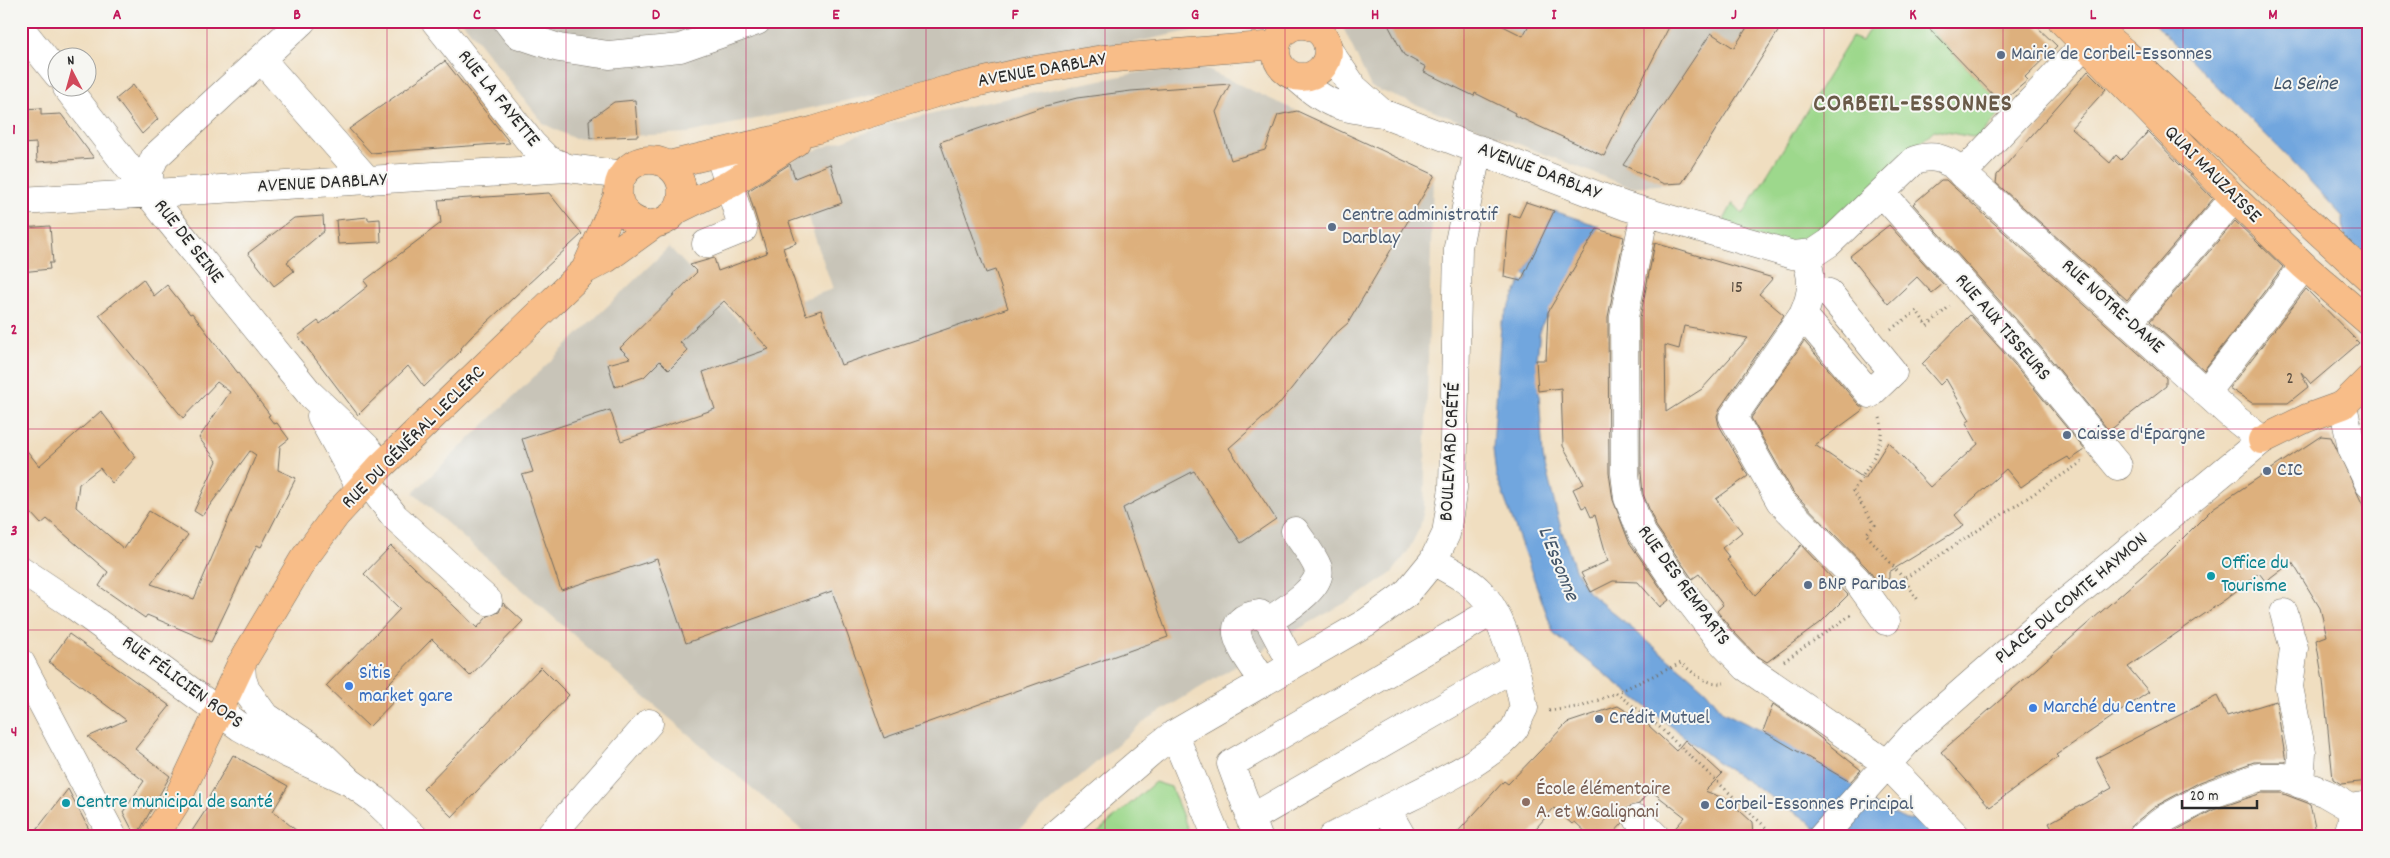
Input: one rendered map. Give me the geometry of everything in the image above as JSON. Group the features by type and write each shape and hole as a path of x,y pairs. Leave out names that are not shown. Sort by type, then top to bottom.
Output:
{"main road":[{"name":"QUAI MAUZAISSE","path":"2062,21 2125,53 2369,278"},
{"path":"1276,45 1281,35 1288,28 1298,25 1309,25 1325,34 1324,67 1316,74 1306,78 1296,77"},
{"name":"QUAI MAUZAISSE","path":"2085,33 2234,198 2304,266 2369,322"},
{"name":"AVENUE DARBLAY","path":"620,185 629,167 648,159 668,165 815,130 946,90 1038,69 1103,59 1276,45 1276,55 1280,65 1286,72 1296,77"},
{"name":"AVENUE DARBLAY","path":"666,217 730,184 815,130"},
{"path":"620,185 627,214 645,224 666,217 681,201 682,186 676,172 668,165"},
{"name":"RUE DU GÉNÉRAL LECLERC","path":"586,270 620,185"},
{"name":"RUE DU GÉNÉRAL LECLERC","path":"154,837 174,804 241,664 303,560 369,478 586,270 606,259 666,217"},
{"path":"2262,440 2307,418 2343,405 2369,378"}],"street":[{"path":"150,193 149,171 155,157 302,21"},
{"name":"RUE LA FAYETTE","path":"435,21 532,144 547,159 568,168"},
{"path":"507,21 517,34 559,48 609,55 680,48 757,21"},
{"path":"21,29 48,63"},
{"path":"1962,174 2085,33"},
{"name":"AVENUE DARBLAY","path":"1325,34 1354,88 1382,113"},
{"path":"261,59 368,181"},
{"name":"AVENUE DARBLAY","path":"1296,77 1318,97 1342,107 1382,113 1645,212 1783,253 1804,255"},
{"name":"RUE DE SEINE","path":"75,98 310,394 366,447 369,478 395,517 488,601"},
{"name":"BOULEVARD CRÉTÉ","path":"1052,837 1174,734 1367,622 1390,606 1418,581 1433,561 1446,534 1452,496 1458,247 1478,149"},
{"path":"706,244 743,230 719,153"},
{"name":"RUE NOTRE-DAME","path":"1804,255 1814,253 1828,243 1915,160 1927,156 1941,158 1952,164 2262,440"},
{"name":"AVENUE DARBLAY","path":"21,201 568,168 620,185"},
{"name":"RUE AUX TISSEURS","path":"1882,193 2027,355 2111,457"},
{"path":"2129,322 2234,198"},
{"name":"RUE DES REMPARTS","path":"1645,212 1624,318 1625,473 1628,498 1642,533 1719,639 1753,672 1886,764 1957,837"},
{"path":"1804,255 1810,270 1811,290 1803,315 1734,412 1734,422 1780,501 1856,579 1879,611"},
{"path":"2206,392 2304,266"},
{"path":"1803,315 1870,394 1893,372 1829,294 1811,290"},
{"path":"2343,405 2352,449 2369,484"},
{"name":"PLACE DU COMTE HAYMON","path":"1822,837 1913,735 2043,621 2262,440"},
{"path":"1269,621 1314,586 1318,578 1318,569 1295,531"},
{"path":"1332,837 1463,769 1494,748 1514,728 1524,708 1506,642 1493,611 1482,593 1464,579 1433,561"},
{"name":"RUE FÉLICIEN ROPS","path":"21,570 72,604 240,727 286,753 350,782"},
{"path":"1493,611 1231,764 1254,828 1514,666"},
{"path":"2284,613 2294,648 2289,687 2302,753 2300,784"},
{"path":"1263,681 1237,639 1235,630 1238,622 1248,616 1260,614 1269,621 1292,664"},
{"path":"21,663 113,837"},
{"name":"RUE FÉLICIEN ROPS","path":"241,664 242,678 246,690 264,715 319,752 350,782 375,800 414,837"},
{"path":"549,837 649,723"},
{"path":"1174,734 1217,837"},
{"path":"2142,837 2166,818 2207,796 2238,783 2274,775 2284,776 2360,807 2352,821 2347,837"},
{"path":"1386,809 1402,837"}],"path":[{"path":"1870,343 1917,311 1927,326 1969,290"},
{"path":"1870,394 1882,426 1880,443 1853,492 1875,524 1866,534 1904,579 1918,600"},
{"path":"1524,708 1548,711 1583,706 1681,663 1703,680 1716,684 1725,683 1753,672 1879,611 1904,579 2111,457"},
{"path":"1616,693 1654,722 1776,837"}],"shaded area":[{"path":"462,21 1239,21 687,133 575,139 544,124"},
{"path":"1340,21 1785,21 1682,183 1630,187 1371,87"},
{"path":"1201,67 1433,174 1424,509 1420,527 1408,551 1392,573 1361,594 1279,640 1143,722 1010,837 810,837 629,684 413,493 669,247 739,321 833,289 789,163 802,155 893,123 947,110 1142,72"}],"green space":[{"path":"1874,21 1922,21 2001,103 2003,109 1978,138 1934,130 1820,239 1786,243 1751,236 1724,220 1733,203 1743,214 1852,37 1862,41"},
{"path":"1155,782 1171,787 1191,837 1092,837"}],"water":[{"name":"La Seine","path":"2152,21 2369,21 2369,265 2344,243 2343,217 2286,155"},
{"name":"L'Essonne","path":"1554,211 1599,226 1540,328 1537,360 1543,457 1561,529 1575,569 1588,592 1687,674 1706,691 1723,712 1783,742 1845,779 1879,807 1906,820 1917,818 1936,837 1824,837 1807,820 1714,760 1554,634 1496,475 1493,449 1501,324 1521,281 1526,282 1528,276 1524,274"}],"building":[{"path":"1386,21 1493,21 1523,36 1531,21 1672,21 1604,156 1514,115 1515,113 1475,93 1474,96 1424,72 1426,67 1404,55"},
{"path":"1751,21 1764,21 1779,30 1682,183 1664,184 1623,165 1711,33 1734,48"},
{"name":"Mairie de Corbeil-Essonnes","path":"1922,21 2031,21 2057,46 2025,77 2028,80 2001,103"},
{"path":"445,61 510,143 371,153 349,129"},
{"path":"2088,71 2106,89 2071,128 2110,163 2116,155 2121,160 2148,132 2213,199 2127,300 1996,183 1997,175"},
{"path":"1230,84 1216,112 1231,160 1265,150 1278,115 1297,111 1435,175 1348,323 1334,335 1279,404 1229,448 1276,519 1241,543 1194,471 1123,508 1168,637 884,738 832,591 686,643 657,559 561,590 522,475 533,472 522,439 610,410 621,441 715,409 703,372 769,349 724,301 680,342 688,351 669,370 660,361 644,377 615,387 608,364 630,358 620,348 697,272 690,265 714,258 718,271 767,253 748,191 790,164 795,178 830,164 842,203 789,222 796,243 783,248 806,315 821,310 841,365 1008,308 995,270 986,273 940,142 1042,107 1077,98 1131,91"},
{"path":"133,85 158,119 142,134 116,99"},
{"path":"635,100 638,136 590,138 589,120 614,102"},
{"path":"41,108 41,115 61,114 94,158 37,162 36,143 21,144 21,109"},
{"path":"1941,180 1946,180 2166,378 2166,386 2109,431 2039,345 1913,204"},
{"path":"549,193 582,234 472,336 460,349 461,351 424,387 408,366 358,415 298,336 318,321 320,324 368,286 364,281 441,223 438,200"},
{"path":"1526,202 1554,211 1521,281 1504,277 1509,214 1519,217"},
{"path":"323,216 324,231 287,262 294,271 274,286 248,253 294,218"},
{"path":"368,217 368,220 380,219 381,242 338,244 336,220"},
{"path":"2235,221 2283,267 2204,370 2150,321"},
{"path":"1889,225 1943,284 1932,293 1917,277 1888,304 1850,256"},
{"path":"50,226 53,263 49,263 50,269 21,272 21,228"},
{"path":"1597,229 1624,237 1608,317 1609,473 1613,500 1629,542 1669,600 1660,607 1638,582 1613,581 1591,592 1581,573 1608,561 1595,515 1591,517 1586,506 1582,508 1573,489 1584,484 1563,446 1561,388 1538,391 1536,360 1546,360 1548,312"},
{"path":"1655,243 1773,278 1759,294 1784,315 1720,408 1717,416 1719,425 1748,476 1716,499 1742,532 1722,548 1730,558 1727,560 1755,595 1801,545 1848,595 1820,623 1767,662 1756,655 1717,611 1723,605 1699,574 1692,579 1656,526 1643,494 1641,472 1640,318","holes":["1684,326 1748,338 1702,389 1666,412 1665,345 1679,349"]},
{"path":"143,279 154,296 167,285 190,314 192,313 270,415 268,416 274,424 277,423 289,439 280,446 278,470 296,478 261,547 257,545 211,642 147,615 145,618 99,586 108,572 47,519 41,524 21,502 21,443 39,466 101,411 136,457 112,483 100,468 79,484 76,507 124,549 149,511 188,535 151,584 194,599 256,455 250,451 202,516 194,511 217,461 199,438 230,392 217,382 183,418 99,315"},
{"path":"2306,289 2359,343 2311,384 2301,372 2308,387 2288,403 2252,403 2229,388"},
{"path":"1970,315 2015,365 2085,450 2070,460 2068,457 2047,469 2021,487 2006,469 1955,515 1964,526 1889,572 1889,578 1882,584 1879,584 1867,568 1793,492 1751,418 1804,341 1864,409 1815,445 1865,479 1888,442 1930,487 1978,444 1966,423 1970,420 1946,379 1940,385 1922,364"},
{"path":"2321,436 2331,437 2369,518 2369,781 2341,784 2333,779 2323,681 2316,640 2327,636 2320,608 2292,562 2266,582 2259,573 2226,599 2128,667 2149,692 2056,755 2058,757 1990,807 1941,752 2166,555 2213,508"},
{"path":"391,546 477,628 488,616 499,612 503,603 523,621 470,676 432,639 386,686 398,697 369,727 326,686 400,609 364,574"},
{"path":"69,634 170,706 135,749 170,776 136,837 123,812 144,781 88,737 126,720 49,662"},
{"path":"541,667 569,695 452,817 423,789"},
{"path":"2217,696 2227,716 2276,701 2286,762 2254,762 2200,782 2156,806 2132,825 2127,837 2056,837 2049,823 2112,788 2096,758"},
{"path":"1773,704 1809,729 1861,770 1850,782 1763,731"},
{"path":"1618,706 1647,724 1676,751 1685,740 1722,774 1705,791 1728,800 1752,822 1753,837 1671,837 1671,833 1685,817 1650,790 1639,804 1627,808 1623,815 1623,823 1610,837 1591,837 1575,822 1572,824 1554,808 1528,837 1453,837 1504,781 1508,784 1567,723"},
{"path":"233,755 288,786 273,811 304,837 188,837 213,799 209,797"},
{"name":"Centre municipal de santé","path":"68,789 93,837 31,837"},
{"path":"2262,793 2281,793 2310,804 2317,837 2174,837 2175,831 2213,810"}],"place":[{"name":"Mairie de Corbeil-Essonnes","path":"2001,55"},
{"name":"Centre administratif Darblay","path":"1332,227"},
{"name":"Caisse d'Épargne","path":"2067,435"},
{"name":"CIC","path":"2267,471"},
{"name":"Office du Tourisme","path":"2211,576"},
{"name":"BNP Paribas","path":"1808,585"},
{"name":"Sitis market gare","path":"349,686"},
{"name":"Marché du Centre","path":"2033,708"},
{"name":"Crédit Mutuel","path":"1599,719"},
{"name":"École élémentaire A. et W.Galignani","path":"1526,802"},
{"name":"Centre municipal de santé","path":"66,803"},
{"name":"Corbeil-Essonnes Principal","path":"1705,805"}],"district":[{"name":"CORBEIL-ESSONNES","path":"1913,105"}]}
